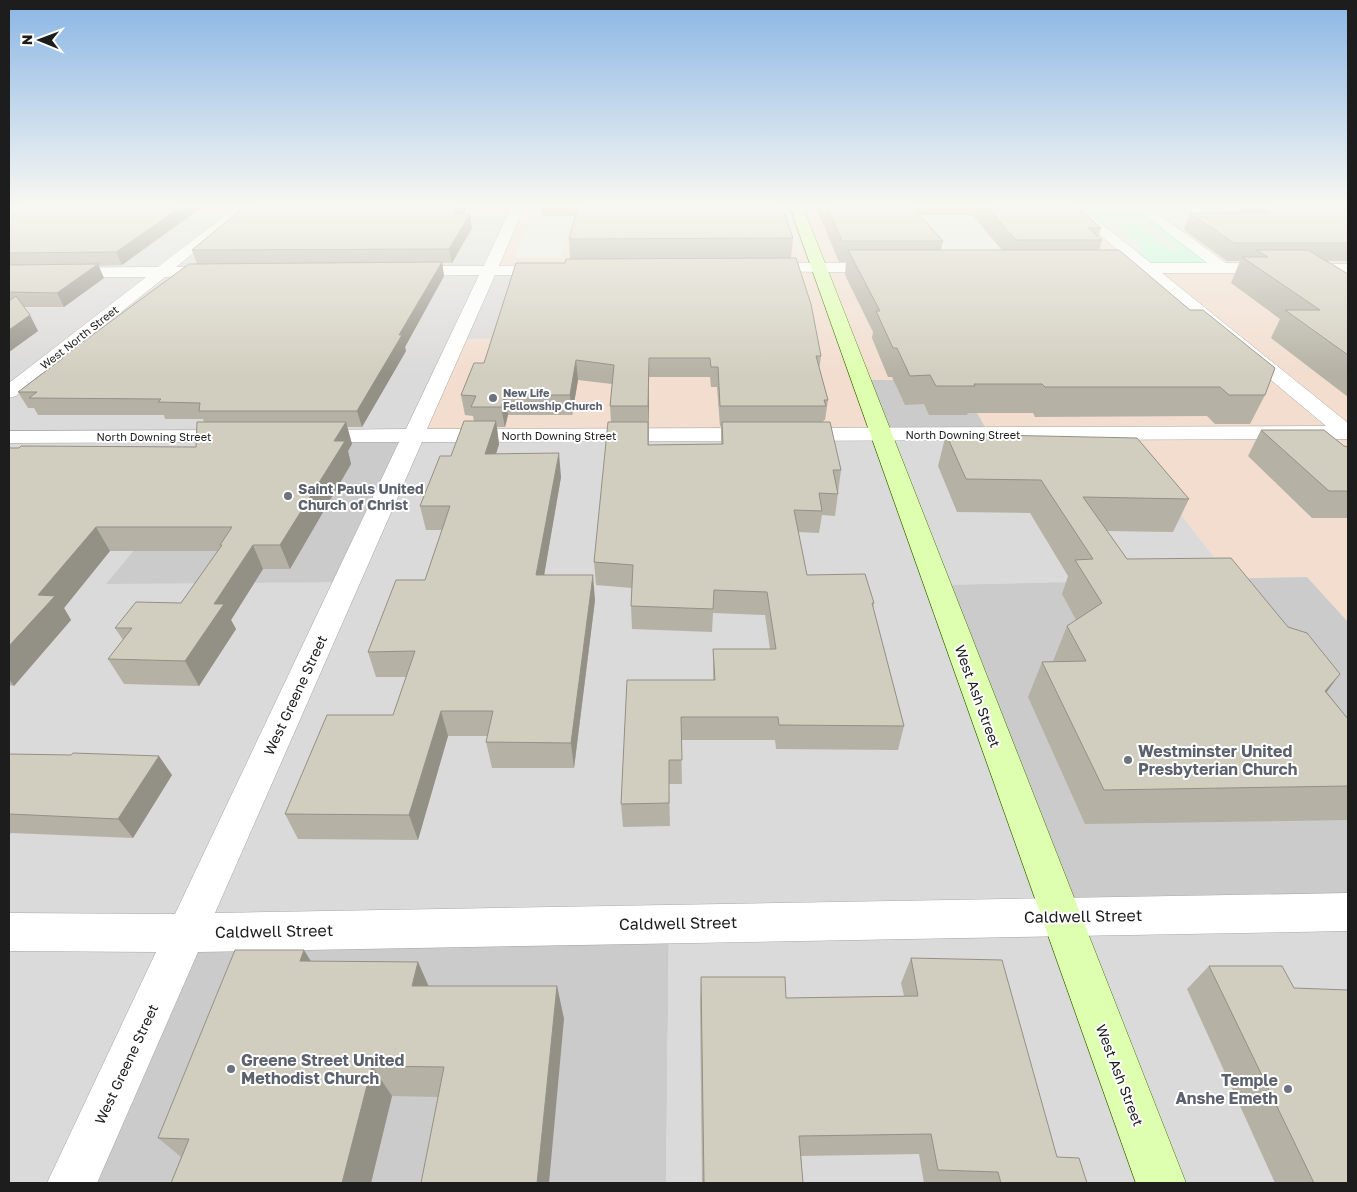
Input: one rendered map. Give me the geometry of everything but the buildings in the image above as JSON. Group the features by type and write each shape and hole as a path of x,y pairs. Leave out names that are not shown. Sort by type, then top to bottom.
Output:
{"street":[{"name":"West North Street","path":"9,392 173,263"},
{"name":"West Greene Street","path":"72,1183 493,263"},
{"name":"West Ash Street","path":"816,263 1161,1183"},
{"path":"1140,263 1348,432"},
{"path":"1217,263 1224,268"},
{"path":"750,268 894,268"},
{"path":"1087,268 1348,268"},
{"path":"394,270 564,270"},
{"path":"9,272 229,272"},
{"name":"North Downing Street","path":"297,436 1348,432"},
{"name":"North Downing Street","path":"9,437 258,436"},
{"name":"Caldwell Street","path":"9,932 186,933 1348,912"}],"shaded area":[{"path":"9,263 583,263 594,270 414,435 1118,433 1231,579 937,585 1060,916 1348,912 1348,1183 666,1183 669,924 186,933 72,1183 9,1183"},
{"path":"493,263 1348,263 1348,622 1307,577 1231,579 1118,433 414,435 458,339 577,338 594,270 489,271"},
{"path":"860,380 958,380 989,434 880,434"},
{"path":"414,435 346,582 106,584 229,436"},
{"path":"1307,577 1348,622 1348,912 1060,916 936,585"},
{"path":"669,923 666,1183 72,1183 186,933"}],"green space":[{"path":"1140,263 1216,263 1223,268 1146,268"}],"place":[{"name":"New Life Fellowship Church","path":"493,398"},
{"name":"Saint Pauls United Church of Christ","path":"288,496"},
{"name":"Westminster United Presbyterian Church","path":"1128,760"},
{"name":"Greene Street United Methodist Church","path":"231,1069"},
{"name":"Temple Anshe Emeth","path":"1288,1089"}]}
